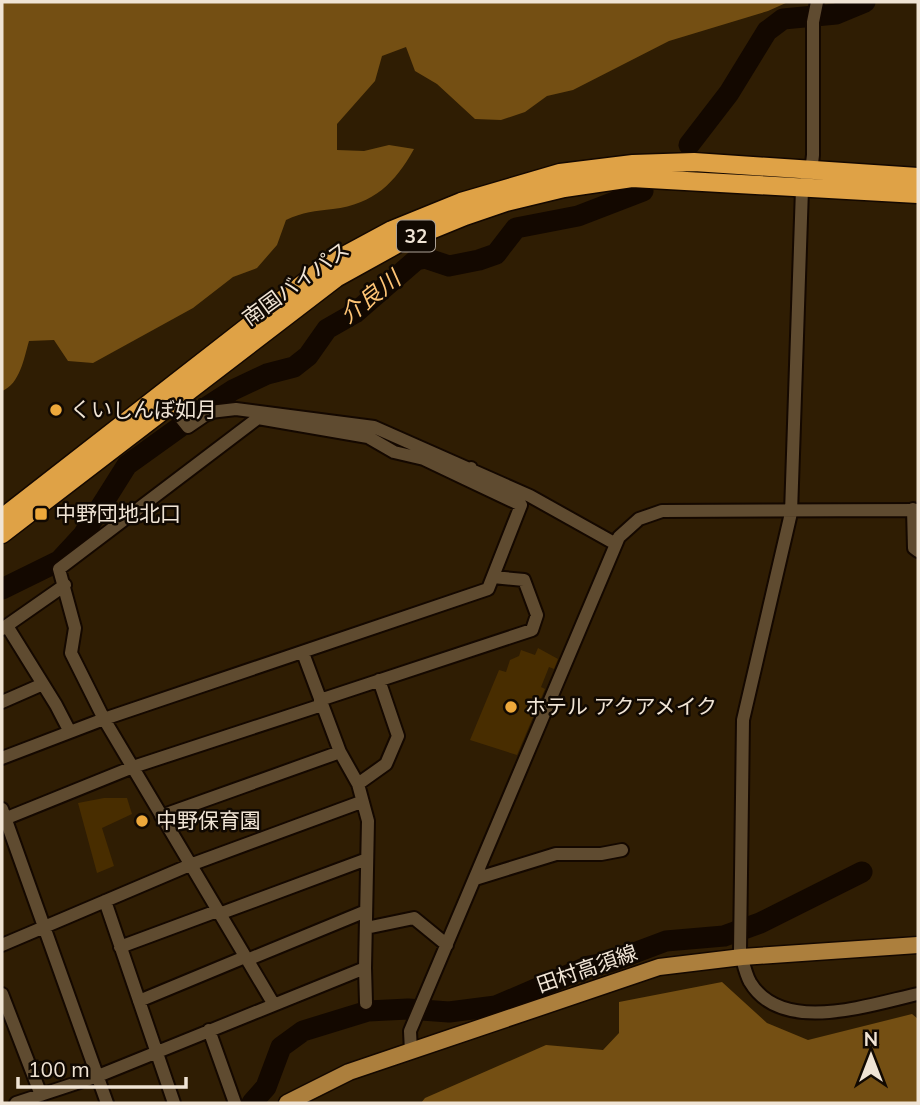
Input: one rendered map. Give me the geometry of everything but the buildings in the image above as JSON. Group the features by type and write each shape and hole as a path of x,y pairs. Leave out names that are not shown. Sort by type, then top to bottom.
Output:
{"highway":[{"name":"南国バイパス","path":"2,518 327,265 392,230 461,202 560,173 633,164 694,162 811,172 918,177"},
{"name":"南国バイパス","path":"2,534 172,407 337,278 399,243 475,212 564,188 632,178 802,190 918,194"}],"main road":[{"name":"田村高須線","path":"287,1103 349,1072 659,967 742,957 918,945"}],"street":[{"path":"817,2 813,22 811,172 802,190 791,510 743,720 740,939 742,957 750,981 765,998 804,1013 825,1014 918,995"},
{"path":"172,407 188,427 210,412 236,409 374,427 468,473 550,506 614,543"},
{"path":"2,758 104,719 488,590 520,505 468,473 394,452 368,437 258,418 59,569 75,628 71,653 104,719 273,1003"},
{"path":"411,1052 409,1035 419,1009 614,543 639,519 662,511 916,510 914,548 918,551"},
{"path":"107,1103 3,816 379,680 532,630 537,615 524,580 493,577"},
{"path":"65,585 4,628 43,684 69,732"},
{"path":"303,653 340,752 358,784 368,821 366,1003"},
{"path":"358,784 386,764 398,736 379,680"},
{"path":"2,702 43,684"},
{"path":"161,816 340,752"},
{"path":"2,945 190,865 361,802"},
{"path":"475,879 556,854 622,850"},
{"path":"120,947 368,859"},
{"path":"105,901 174,1103"},
{"path":"139,1001 366,911"},
{"path":"366,928 414,918 447,945"},
{"path":"16,1103 98,1076 365,968"},
{"path":"2,994 41,1095"},
{"path":"209,1030 234,1103"}],"shaded area":[{"path":"2,2 788,2 768,11 669,41 573,90 547,96 525,112 501,120 475,119 437,84 415,71 406,47 382,56 375,81 337,124 337,150 364,151 389,145 414,149 399,172 382,190 360,202 309,212 286,220 277,245 257,268 233,277 193,308 93,363 68,361 54,340 29,341 17,377 2,391"},
{"path":"722,982 767,1023 808,1040 912,1014 918,1019 918,1103 421,1103 425,1098 546,1045 603,1050 619,1033 619,1002"}],"waterway":[{"name":"介良川","path":"689,145 729,93 767,31 783,19 836,14 865,2"},
{"name":"介良川","path":"188,419 233,390 267,374 294,367 308,356 327,329 355,313 416,260 425,258 449,266 479,260 496,254 516,228 578,216 643,191"},
{"name":"介良川","path":"2,589 59,561 83,535 127,465 180,427"},
{"path":"252,1103 266,1087 281,1047 303,1031 368,1011 408,1009 449,1012 496,1006 589,966 610,962 666,941 724,936 760,923 862,872"}],"place":[{"name":"くいしんぼ如月","path":"56,410"},
{"name":"中野団地北口","path":"41,514"},
{"name":"ホテル アクアメイク","path":"511,707"},
{"name":"中野保育園","path":"142,821"}]}
